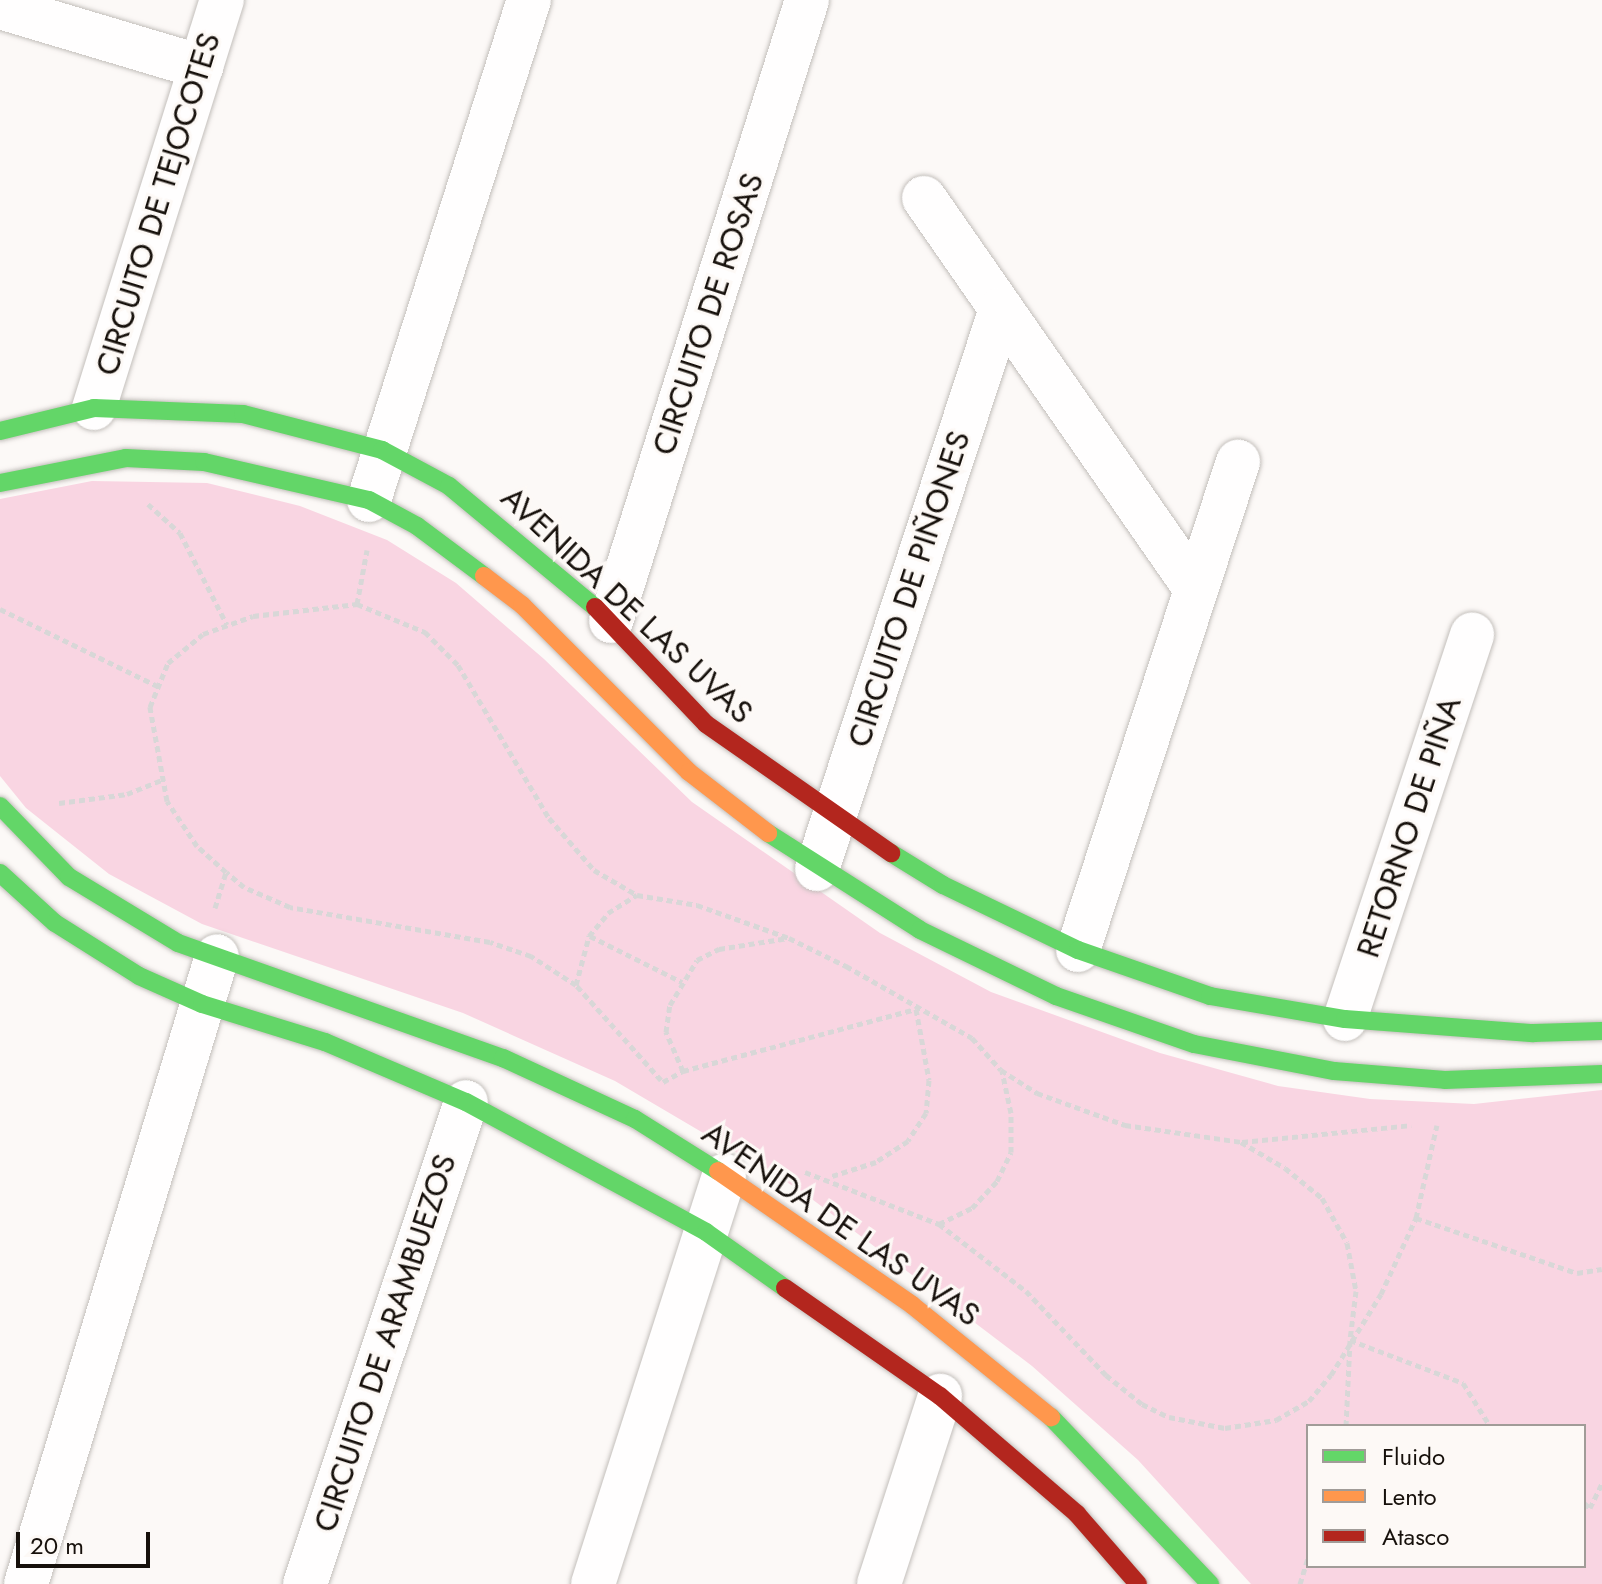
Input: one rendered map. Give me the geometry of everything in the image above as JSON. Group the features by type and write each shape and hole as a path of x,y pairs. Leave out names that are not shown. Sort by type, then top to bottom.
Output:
{"street":[{"name":"CIRCUITO DE TEJOCOTES","path":"94,408 222,0"},
{"path":"377,505 383,451 529,0"},
{"name":"CIRCUITO DE ROSAS","path":"611,621 804,2"},
{"path":"0,7 201,67"},
{"path":"924,198 1196,589"},
{"name":"CIRCUITO DE PIÑONES","path":"817,869 1001,309"},
{"name":"AVENIDA DE LAS UVAS","path":"0,431 94,408 243,414 383,451 449,486 611,621 706,724 834,817 943,885 1078,950 1210,996 1345,1019 1602,1074"},
{"name":"AVENIDA DE LAS UVAS","path":"0,483 126,458 204,462 377,505 417,526 522,605 689,772 817,869 920,930 1056,996 1194,1044 1334,1071 1445,1080 1602,1031"},
{"path":"1078,950 1238,462"},
{"name":"RETORNO DE PIÑA","path":"1345,1019 1472,634"},
{"name":"AVENIDA DE LAS UVAS","path":"0,806 69,877 178,943 503,1058 635,1119 724,1176 912,1305 1047,1413 1210,1584"},
{"path":"0,873 55,923 139,976 202,1004 325,1042 466,1102 706,1232 940,1396 1077,1514 1138,1584"},
{"path":"26,1584 217,956"},
{"name":"CIRCUITO DE ARAMBUEZOS","path":"305,1584 466,1102"},
{"path":"593,1584 724,1176"},
{"path":"879,1584 940,1396"}],"path":[{"path":"126,458 133,491 180,533 227,625"},
{"path":"357,604 377,505"},
{"path":"673,1095 576,985 531,956 490,942 290,907 244,887 197,846 167,801 150,707 168,663 203,634 253,616 357,604 425,632 458,665 549,818 594,870 637,895 697,905 789,938 972,1038 1001,1070 1076,1110 1125,1125 1241,1142 1285,1168 1322,1198 1347,1243 1356,1291 1346,1424"},
{"path":"0,609 159,687"},
{"path":"42,804 84,803 162,780"},
{"path":"576,985 589,936 608,913 637,895"},
{"path":"589,936 682,982"},
{"path":"683,1071 666,1032 670,1005 697,960 719,949 789,938"},
{"path":"663,1082 683,1071 916,1009"},
{"path":"827,1177 876,1162 908,1141 926,1113 929,1080 916,1009"},
{"path":"939,1224 972,1208 997,1181 1011,1152 1011,1113 1001,1070"},
{"path":"802,1171 827,1177 939,1224 1026,1291 1106,1375 1142,1404 1169,1417 1225,1428 1276,1420 1309,1401 1381,1294 1416,1218 1445,1080"},
{"path":"1416,1218 1577,1273 1602,1269"},
{"path":"1350,1340 1463,1383 1489,1424"},
{"path":"1586,1505 1590,1508 1602,1483"},
{"path":"1300,1584 1306,1564"}],"shaded area":[{"path":"92,481 207,483 300,506 387,540 456,583 544,659 692,802 880,933 991,992 1160,1053 1278,1086 1370,1099 1474,1104 1602,1090 1602,1584 1251,1584 1138,1460 1032,1366 800,1190 615,1081 463,1013 202,924 109,874 26,808 0,776 0,499"}],"traffic: fast":[{"path":"0,431 94,408 243,414 382,450 449,486 595,607"},
{"path":"0,483 126,458 204,462 369,500 417,526 484,576"},
{"path":"0,806 69,877 178,943 503,1058 635,1119 718,1171"},
{"path":"768,833 920,930 1056,996 1194,1044 1334,1071 1445,1080 1602,1074"},
{"path":"891,853 943,885 1078,950 1210,996 1345,1019 1533,1033 1602,1031"},
{"path":"0,873 55,923 139,976 202,1004 325,1042 466,1102 706,1232 785,1288"},
{"path":"1051,1417 1210,1584"}],"traffic: slow":[{"path":"484,576 522,605 689,772 768,833"},
{"path":"718,1171 912,1305 1051,1417"}],"traffic: jam":[{"path":"595,607 706,724 891,853"},
{"path":"785,1288 940,1396 1077,1514 1138,1584"}]}
